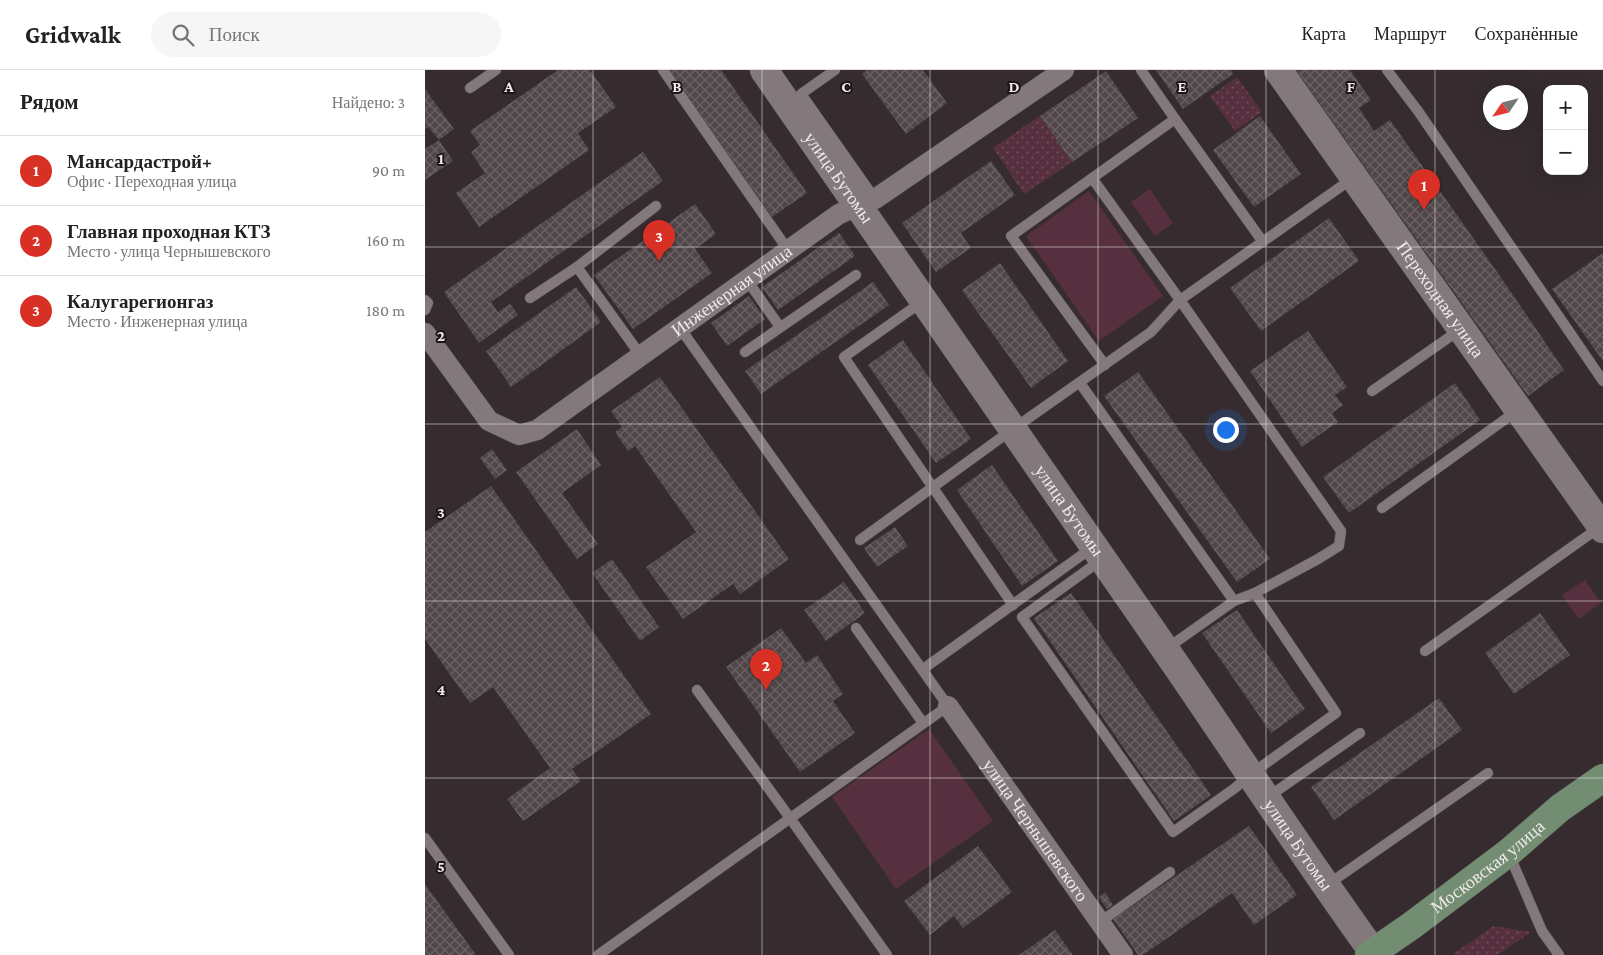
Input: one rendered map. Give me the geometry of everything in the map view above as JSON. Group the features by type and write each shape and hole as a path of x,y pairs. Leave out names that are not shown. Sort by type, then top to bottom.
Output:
{"main road":[{"name":"Московская улица","path":"1371,954 1508,853 1560,808 1603,778"}],"street":[{"name":"улица Бутомы","path":"763,70 866,203 924,300 1251,774 1371,954"},
{"name":"Инженерная улица","path":"425,333 489,422 519,435 537,430 839,214 866,203 1064,70"},
{"name":"Переходная улица","path":"1278,70 1602,528"},
{"name":"улица Чернышевского","path":"948,706 1123,955"}],"lane":[{"path":"470,88 496,70"},
{"path":"663,70 788,250"},
{"path":"835,70 801,94 866,203"},
{"path":"1141,70 1263,242"},
{"path":"1387,70 1418,111 1603,380"},
{"path":"1105,365 1011,236 1175,119"},
{"path":"860,540 1151,332 1180,300 1353,177"},
{"path":"1092,178 1180,300 1341,531 1339,546 1255,593 1234,600 1165,649"},
{"path":"529,298 577,267 656,206"},
{"path":"577,267 641,356"},
{"path":"745,352 856,275"},
{"path":"747,280 781,328"},
{"path":"425,300 427,303 425,310"},
{"path":"924,300 844,357 1013,605"},
{"path":"598,955 948,706 680,328"},
{"path":"1372,391 1461,329"},
{"path":"1080,382 1234,600"},
{"path":"1382,508 1518,409"},
{"path":"1425,651 1602,528"},
{"path":"1098,553 1022,617 1173,832 1336,713 1255,593"},
{"path":"923,669 1013,605 1098,553"},
{"path":"856,628 923,723"},
{"path":"697,690 887,955"},
{"path":"1267,798 1360,733"},
{"path":"1325,886 1489,773"},
{"path":"425,838 509,955"},
{"path":"1508,853 1542,931 1559,955"},
{"path":"1100,922 1170,872"}],"shaded area":[{"path":"1237,77 1262,112 1235,131 1210,96"},
{"path":"1040,116 1072,162 1024,194 993,148"},
{"path":"1150,189 1173,223 1155,236 1131,202"},
{"path":"1089,191 1163,296 1099,341 1026,236"},
{"path":"1585,580 1601,603 1579,619 1562,595"},
{"path":"929,729 993,821 896,889 832,797"},
{"path":"1494,926 1531,932 1497,955 1455,955 1454,953"}],"building":[{"path":"558,70 590,70 616,107 578,133 589,150 479,227 456,193 485,173 471,152 480,145 470,131"},
{"path":"669,70 721,70 807,193 772,217"},
{"path":"867,70 923,70 947,103 906,134 862,74"},
{"path":"1156,70 1231,70 1233,74 1183,109"},
{"path":"1296,70 1350,70 1371,100 1359,108 1374,131 1390,120 1564,370 1528,396"},
{"path":"1106,71 1138,118 1072,162 1040,116"},
{"path":"425,89 454,129 439,140 428,127 425,129"},
{"path":"1260,116 1301,174 1254,207 1213,150"},
{"path":"439,140 453,161 425,180 425,149"},
{"path":"643,152 663,181 491,302 498,312 510,304 518,315 479,343 444,292"},
{"path":"991,161 1015,195 961,233 971,248 936,272 902,223"},
{"path":"695,204 716,234 695,249 712,273 633,329 594,275"},
{"path":"1329,218 1359,261 1261,331 1230,288"},
{"path":"839,233 855,256 778,310 762,287"},
{"path":"1603,253 1603,361 1552,289"},
{"path":"1000,263 1068,361 1031,388 962,290"},
{"path":"873,282 889,305 761,394 745,371"},
{"path":"576,287 601,322 511,387 486,351"},
{"path":"749,296 765,319 727,346 711,323"},
{"path":"1308,331 1347,387 1335,395 1343,405 1332,413 1338,422 1302,447 1250,371"},
{"path":"903,340 971,439 936,463 868,365"},
{"path":"1138,372 1270,559 1237,582 1104,396"},
{"path":"660,377 789,559 740,594 733,584 683,619 646,567 696,532 635,446 628,451 615,432 622,427 611,411"},
{"path":"1455,383 1480,420 1349,513 1323,477"},
{"path":"577,429 601,465 562,493 598,544 577,559 516,472"},
{"path":"492,449 507,470 495,479 480,458"},
{"path":"992,465 1058,561 1022,586 957,490"},
{"path":"491,486 651,714 572,769 581,781 523,821 507,799 550,768 493,687 470,703 425,639 425,532"},
{"path":"895,527 908,546 877,567 864,548"},
{"path":"612,559 659,627 640,641 592,573"},
{"path":"844,582 865,613 826,641 804,610"},
{"path":"1071,593 1211,795 1174,821 1034,618"},
{"path":"1237,610 1305,709 1271,733 1202,633"},
{"path":"1540,613 1570,655 1514,694 1485,653"},
{"path":"781,628 806,663 817,655 843,694 833,701 855,733 800,772 726,667"},
{"path":"1439,698 1462,730 1334,820 1311,787"},
{"path":"1249,826 1297,895 1254,925 1232,893 1143,955 1138,955 1113,919"},
{"path":"978,846 1012,892 963,928 954,916 930,935 904,901"},
{"path":"425,884 476,955 425,955"},
{"path":"1105,892 1113,905 1107,909 1099,897"},
{"path":"1055,930 1073,955 1019,955"}],"place":[{"name":"Мансардастрой+","path":"1424,210"},
{"name":"Калугарегионгаз","path":"659,261"},
{"name":"Главная проходная КТЗ","path":"766,690"}]}
